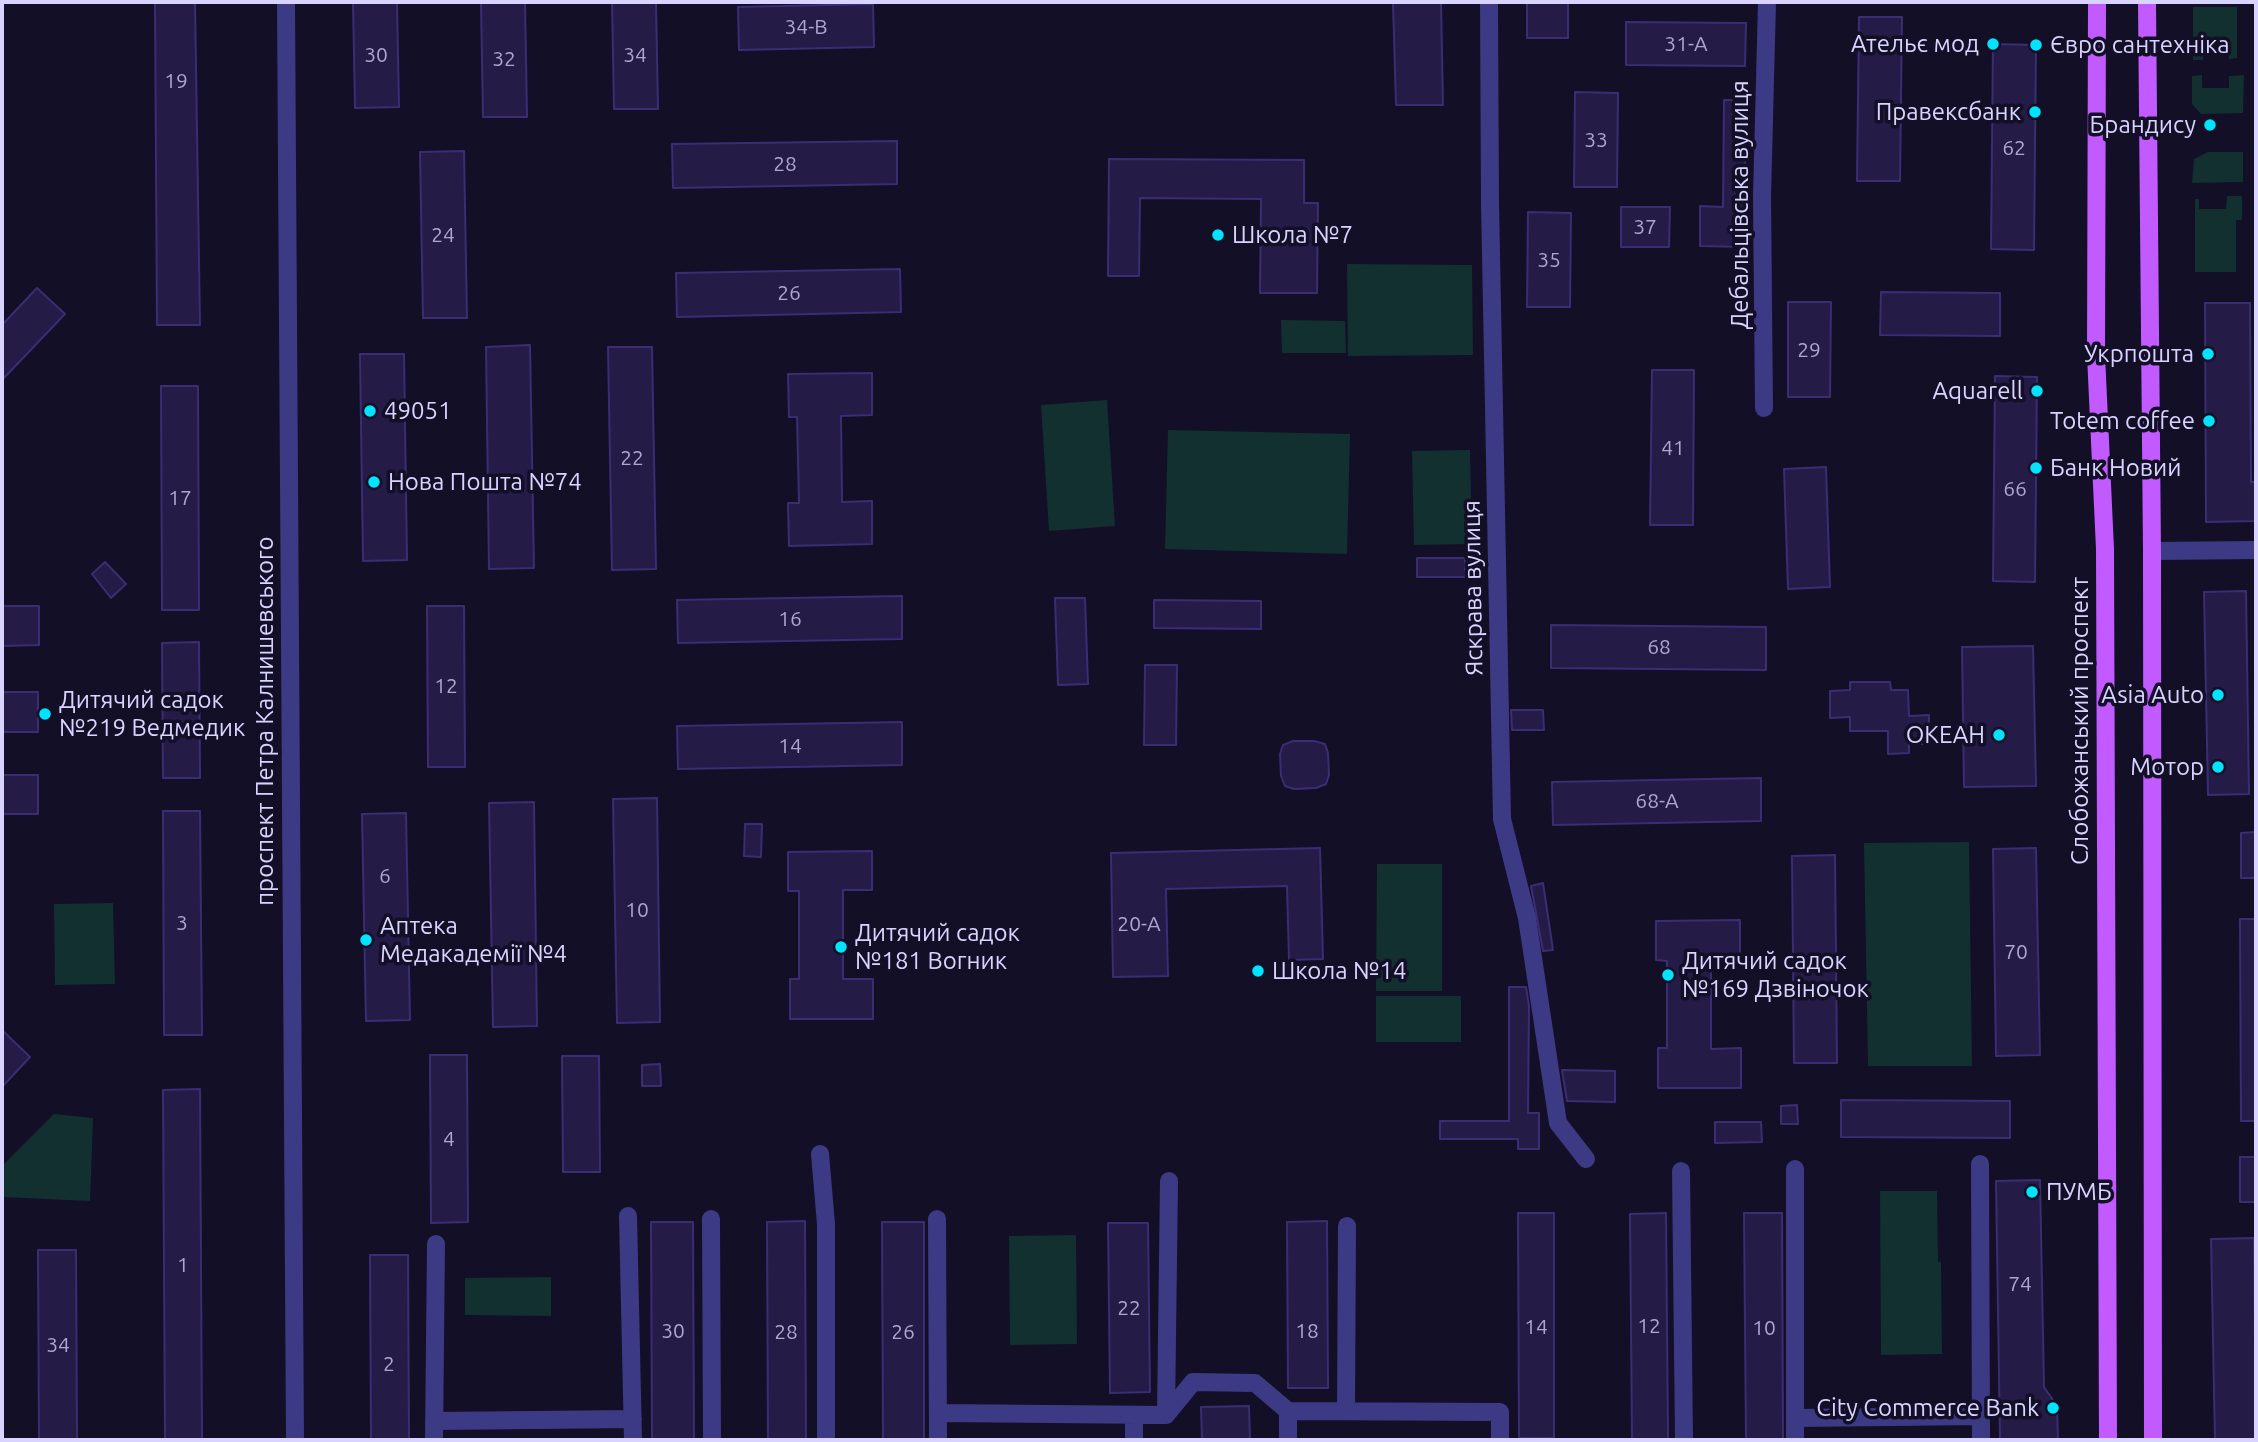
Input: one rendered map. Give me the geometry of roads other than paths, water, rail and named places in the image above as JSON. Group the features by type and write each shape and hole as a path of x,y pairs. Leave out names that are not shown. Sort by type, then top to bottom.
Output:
{"main road":[{"name":"Слобожанський проспект","path":"2097,2 2096,355 2105,549 2108,1440"},
{"path":"2147,2 2152,551 2153,1440"}],"street":[{"name":"проспект Петра Калнишевського","path":"286,2 295,1440"},
{"name":"Яскрава вулиця","path":"1489,2 1490,203 1502,819 1527,918 1558,1123 1586,1159"},
{"name":"Дебальцівська вулиця","path":"1764,408 1762,197 1767,2"},
{"path":"2152,551 2256,550"},
{"path":"820,1154 826,1224 826,1440"},
{"path":"1980,1164 1981,1440"},
{"path":"1795,1169 1795,1440"},
{"path":"1681,1171 1684,1440"},
{"path":"1166,1415 1169,1181"},
{"path":"628,1216 633,1440"},
{"path":"711,1219 712,1440"},
{"path":"937,1219 937,1440"},
{"path":"1346,1411 1347,1226"},
{"path":"434,1440 436,1244"},
{"path":"1166,1415 1193,1382 1255,1383 1288,1411 1500,1412 1500,1440"},
{"path":"1288,1411 1288,1440"},
{"path":"938,1413 1166,1415"},
{"path":"1134,1415 1134,1440"},
{"path":"1795,1418 1981,1416"},
{"path":"434,1421 633,1419"}],"place":[{"name":"Ательє мод","path":"1993,44"},
{"name":"Євро сантехніка","path":"2036,45"},
{"name":"Правексбанк","path":"2035,112"},
{"name":"Брандису","path":"2210,125"},
{"name":"Школа №7","path":"1218,235"},
{"name":"Укрпошта","path":"2208,354"},
{"name":"Aquarell","path":"2037,391"},
{"name":"49051","path":"370,411"},
{"name":"Totem coffee","path":"2209,421"},
{"name":"Банк Новий","path":"2036,468"},
{"name":"Нова Пошта №74","path":"374,482"},
{"name":"Asia Auto","path":"2218,695"},
{"name":"Дитячий садок №219 Ведмедик","path":"45,714"},
{"name":"ОКЕАН","path":"1999,735"},
{"name":"Мотор","path":"2218,767"},
{"name":"Аптека Медакадемії №4","path":"366,940"},
{"name":"Дитячий садок №181 Вогник","path":"841,947"},
{"name":"Школа №14","path":"1258,971"},
{"name":"Дитячий садок №169 Дзвіночок","path":"1668,975"},
{"name":"ПУМБ","path":"2032,1192"},
{"name":"City Commerce Bank","path":"2053,1408"}]}
